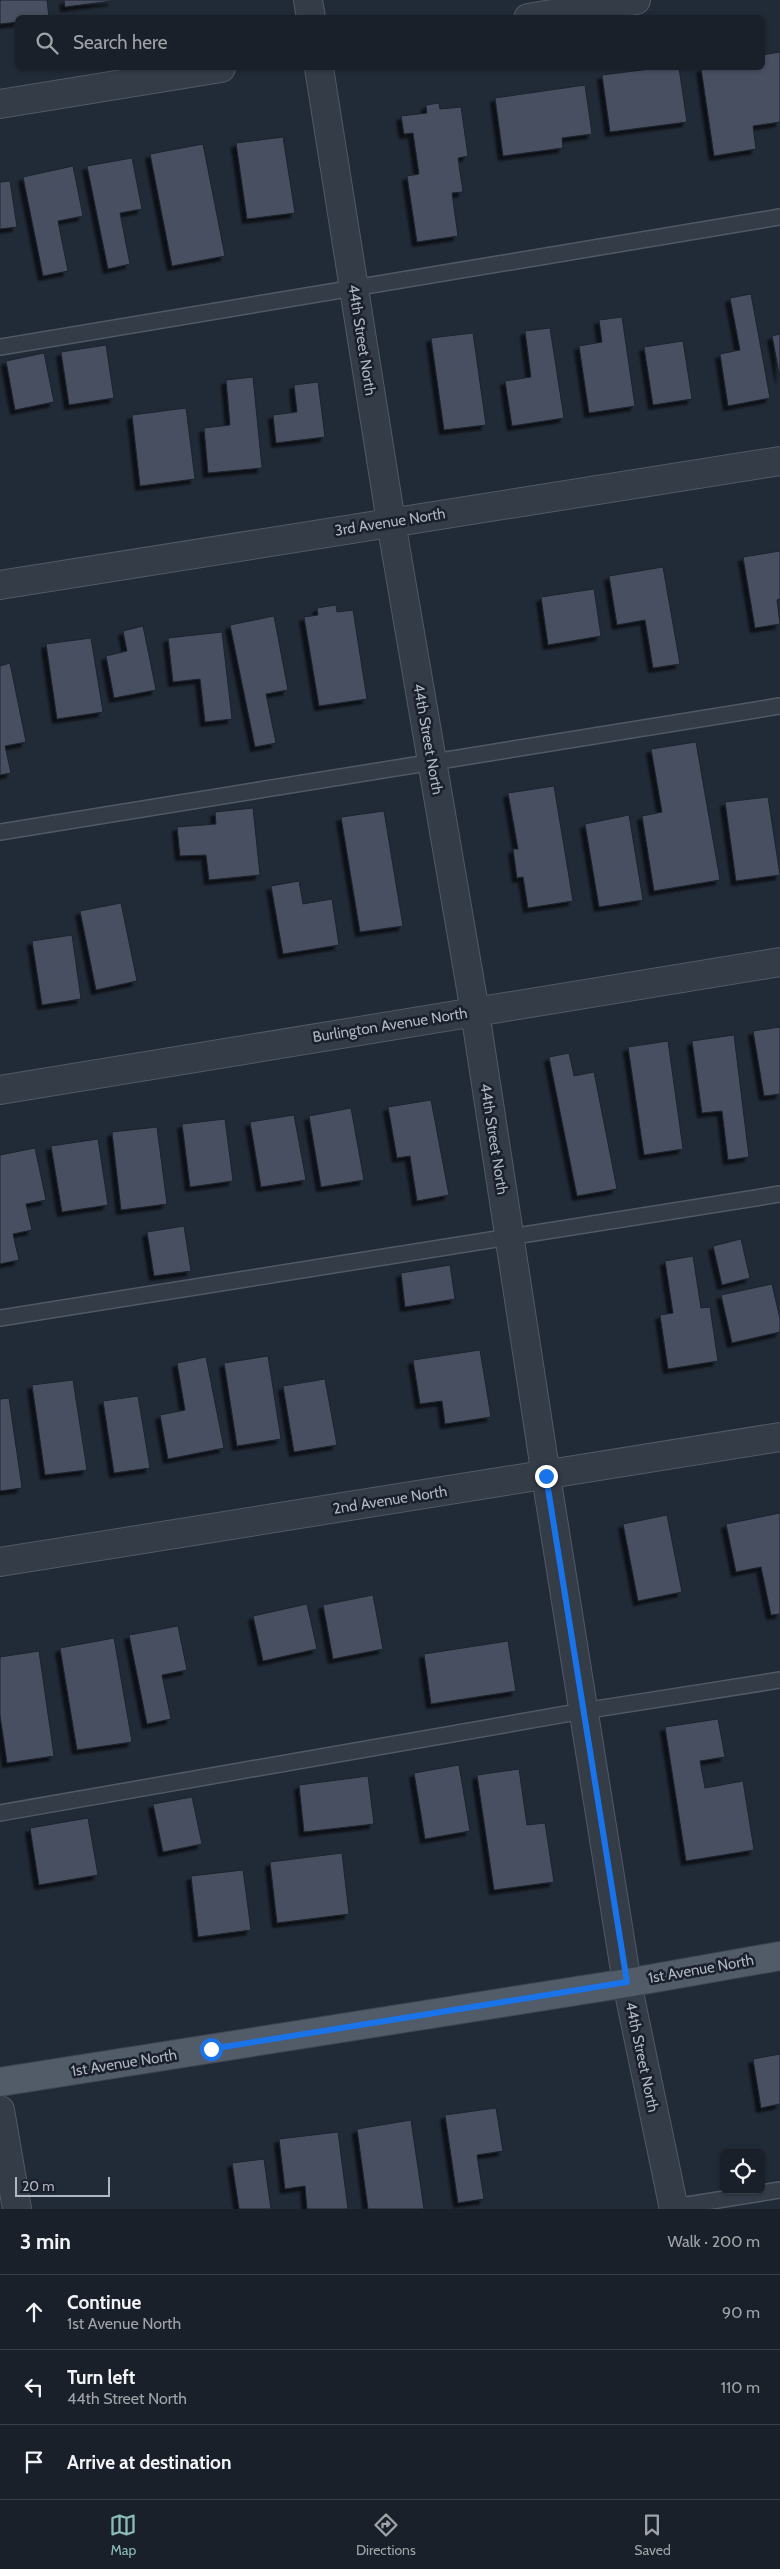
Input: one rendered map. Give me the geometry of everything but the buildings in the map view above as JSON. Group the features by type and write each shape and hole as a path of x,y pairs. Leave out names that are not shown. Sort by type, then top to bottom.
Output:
{"main road":[{"name":"1st Avenue North","path":"0,2082 780,1956"}],"street":[{"path":"308,0 310,15"},
{"path":"546,15 636,0"},
{"path":"0,104 209,70"},
{"name":"44th Street North","path":"319,70 391,522 475,1012 546,1476 627,1982 669,2208"},
{"name":"3rd Avenue North","path":"0,585 780,461"},
{"name":"Burlington Avenue North","path":"0,1090 780,962"},
{"name":"2nd Avenue North","path":"0,1562 780,1437"},
{"path":"0,2110 17,2209"}],"lane":[{"path":"0,346 780,217"},
{"path":"0,832 780,706"},
{"path":"0,1318 780,1194"},
{"path":"0,1813 583,1711 780,1680"},
{"path":"669,2208 780,2190"}],"route":[{"path":"211,2049 627,1982 546,1476"}]}
